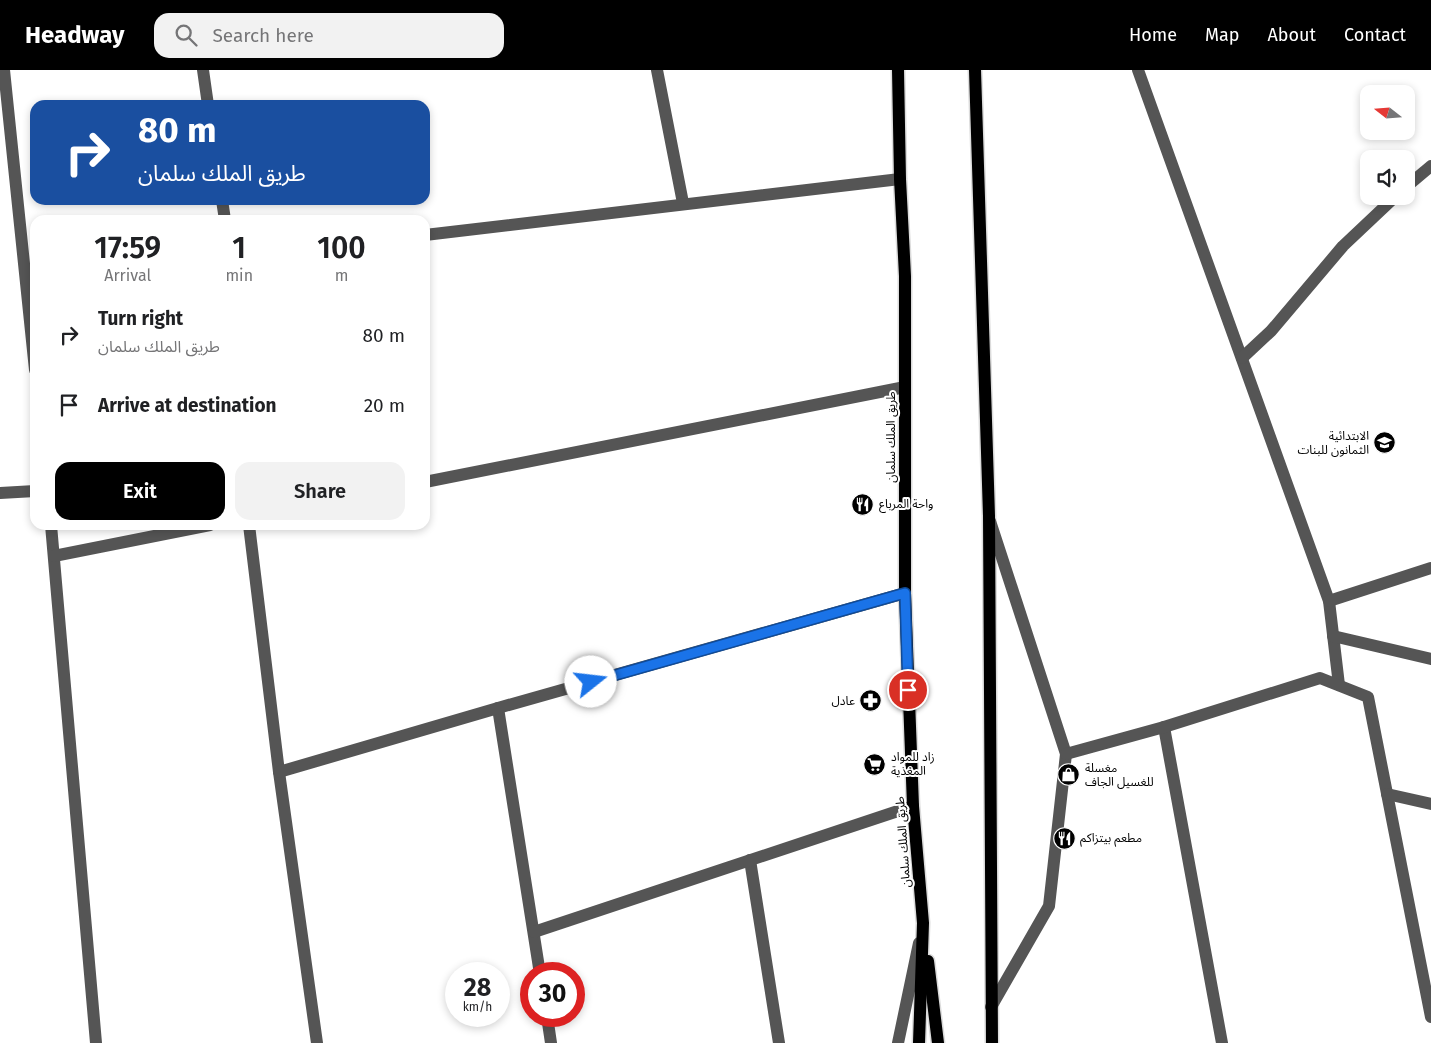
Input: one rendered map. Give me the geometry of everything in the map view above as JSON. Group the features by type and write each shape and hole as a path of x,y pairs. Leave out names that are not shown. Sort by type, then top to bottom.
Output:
{"main road":[{"name":"طريق الملك سلمان","path":"898,70 904,276 905,593 913,806 923,924 919,1043"},
{"path":"975,70 989,516 992,1043"},
{"path":"923,924 938,1043"}],"street":[{"path":"4,70 30,322"},
{"path":"203,70 207,100"},
{"path":"657,70 683,204"},
{"path":"1138,70 1329,601 1339,686"},
{"path":"1415,179 1431,166"},
{"path":"430,234 900,178"},
{"path":"1242,358 1271,331 1343,246 1386,205"},
{"path":"430,481 905,387"},
{"path":"0,493 30,491"},
{"path":"989,516 1066,754 1049,906 991,1007"},
{"path":"51,530 96,1043"},
{"path":"54,556 185,530"},
{"path":"250,530 279,772 317,1043"},
{"path":"1329,601 1431,568"},
{"path":"279,772 905,593"},
{"path":"1333,636 1431,659"},
{"path":"1066,754 1164,727 1320,678 1368,697 1431,1017"},
{"path":"498,708 538,962"},
{"path":"1164,727 1222,1043"},
{"path":"1387,794 1431,804"},
{"path":"534,932 913,806"},
{"path":"750,860 779,1043"},
{"path":"898,1043 923,924"},
{"path":"549,1027 551,1043"}],"place":[{"name":"الابتدائية الثمانون للبنات","path":"1385,443"},
{"name":"واحة المرباع","path":"863,504"},
{"name":"عادل","path":"871,701"},
{"name":"زاد للمواد المغذية","path":"875,764"},
{"name":"مغسلة للغسيل الجاف","path":"1069,775"},
{"name":"مطعم بيتزاكم","path":"1064,838"}],"route":[{"path":"591,682 905,593 908,690"}]}
